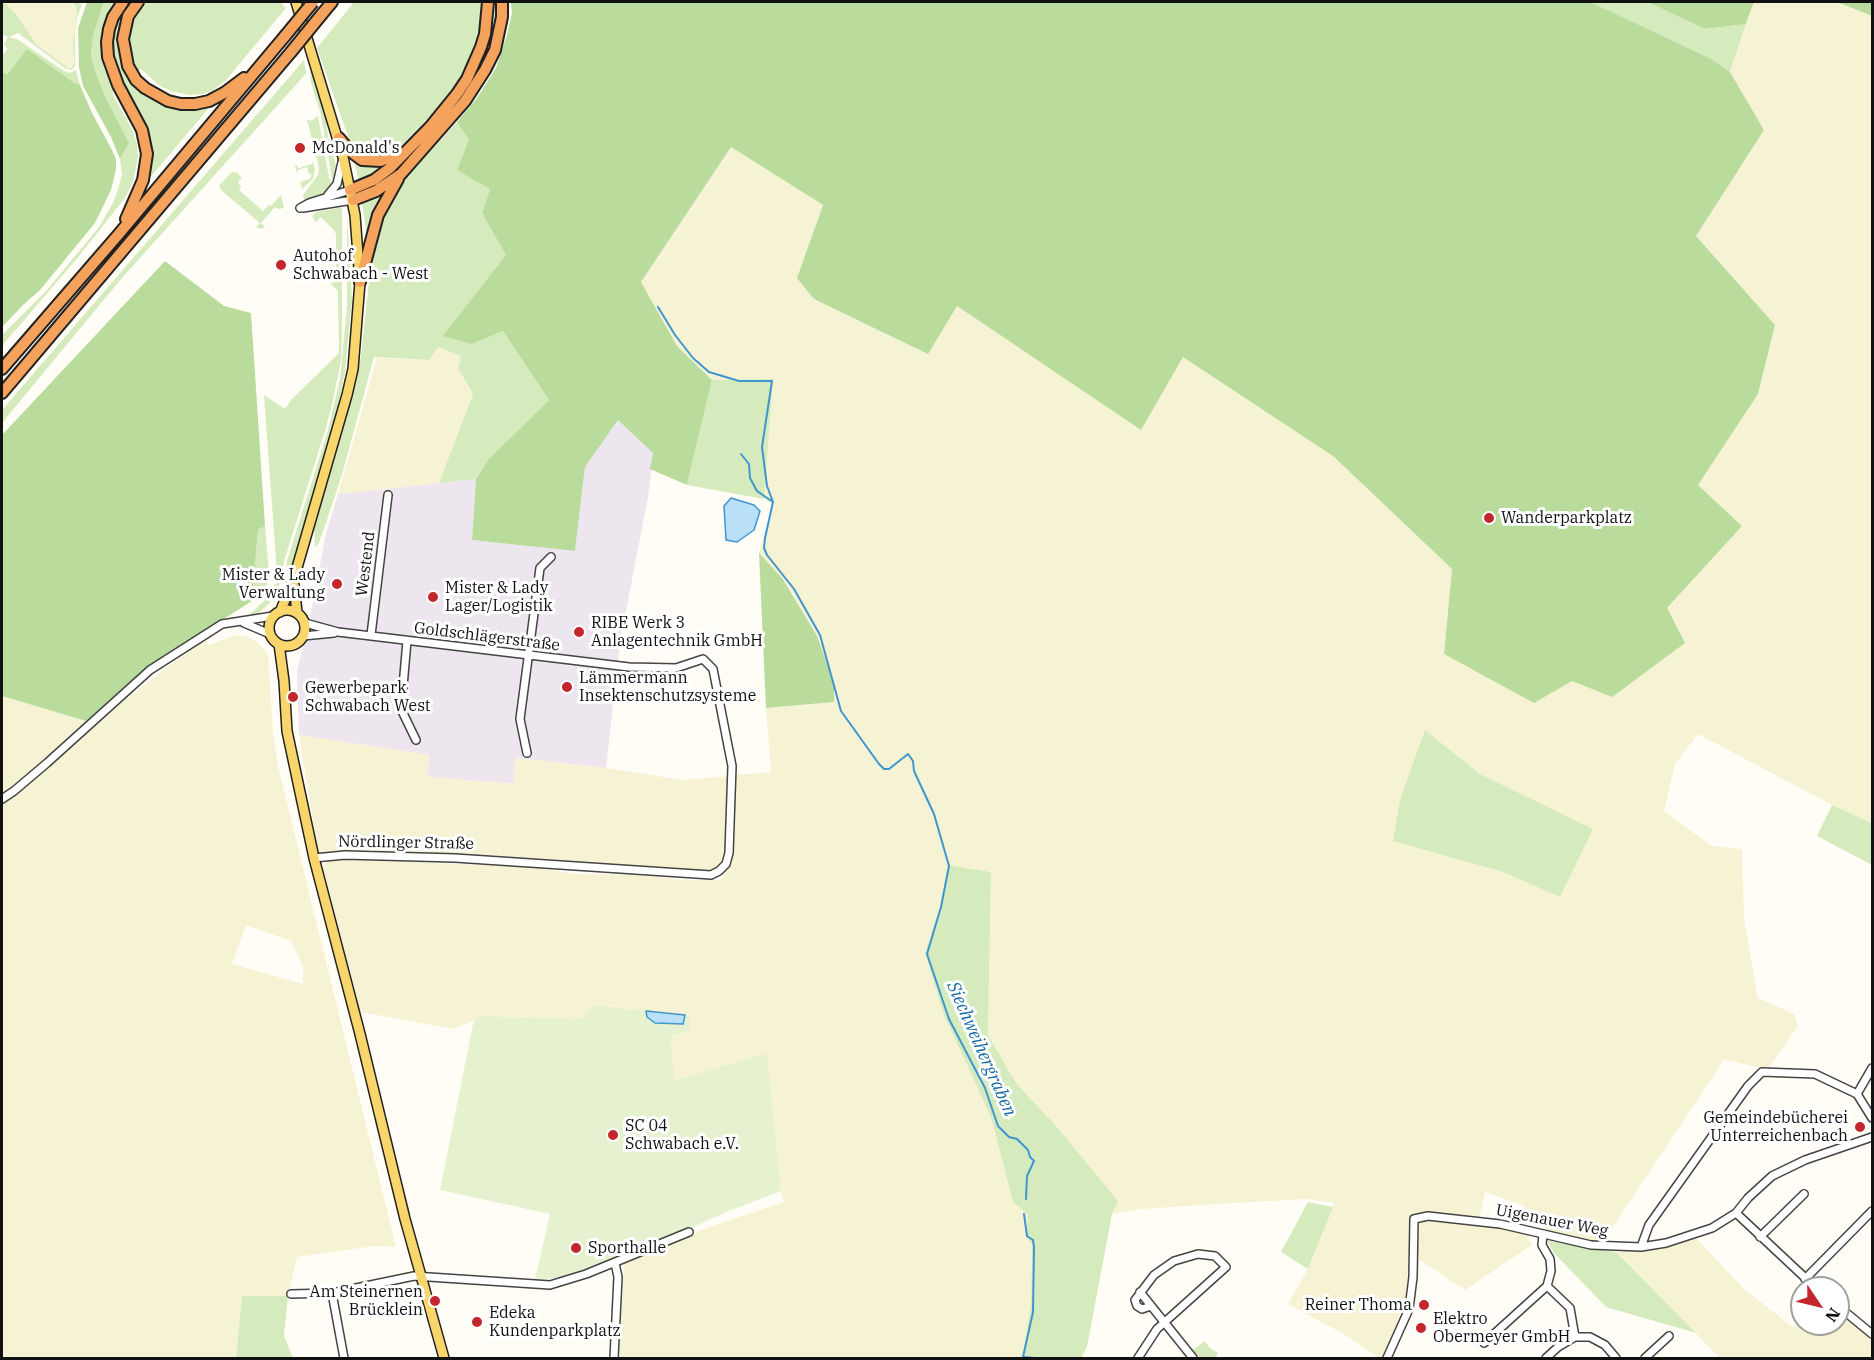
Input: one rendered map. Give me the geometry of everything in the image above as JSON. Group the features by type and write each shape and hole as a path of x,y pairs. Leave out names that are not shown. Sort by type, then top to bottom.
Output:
{"highway":[{"path":"118,235 143,180 147,154 142,130 118,85 108,57 109,29 113,17 123,2"},
{"path":"138,2 128,16 125,26 124,56 136,80 155,96 181,104 208,101 224,93 259,67"},
{"path":"2,369 118,235 313,2"},
{"path":"2,393 332,2"},
{"path":"352,195 381,175 409,149 447,108 467,80 484,34 488,2"},
{"path":"360,282 378,215 401,174 454,115 481,78 495,50 502,2"},
{"path":"339,138 356,157 369,161 381,161 409,149"},
{"path":"352,195 376,191 401,174"}],"main road":[{"path":"296,2 339,138 352,195 360,282 353,369 347,395 294,578 270,625 270,634 279,644 285,681 287,731 315,858"},
{"path":"285,681 287,662 293,645 303,636 305,623 297,612 294,599 294,578"},
{"path":"277,614 285,610 297,612"},
{"path":"279,644 293,645"},
{"name":"Nördlinger Straße","path":"315,858 420,1277 444,1359"}],"street":[{"path":"325,197 337,184 343,157"},
{"path":"352,195 300,208 325,197 352,195"},
{"name":"Westend","path":"371,635 388,495"},
{"path":"527,753 520,719 540,568 551,557"},
{"path":"2,799 47,763 150,670 222,624 277,614"},
{"path":"242,622 270,634"},
{"name":"Goldschlägerstraße","path":"305,623 338,632 407,642 628,667 676,668 703,659"},
{"name":"Goldschlägerstraße","path":"303,636 338,632"},
{"path":"407,642 401,709 416,740"},
{"name":"Nördlinger Straße","path":"315,858 345,855 455,858 711,875 719,871 726,864 729,853 732,766 712,669 703,659"},
{"path":"1857,1094 1872,1068"},
{"path":"1641,1247 1649,1225 1748,1086 1762,1072 1815,1074 1857,1094 1872,1118"},
{"name":"Uigenauer Weg","path":"1386,1359 1409,1309 1413,1277 1414,1219 1428,1216 1500,1224 1591,1245 1641,1247 1666,1243 1712,1228 1736,1213 1748,1198 1772,1176 1805,1160 1872,1137"},
{"path":"1760,1237 1804,1194"},
{"path":"1736,1213 1802,1276"},
{"path":"1808,1276 1871,1214"},
{"path":"291,1294 332,1293 414,1276 550,1285 615,1263 689,1232"},
{"path":"1484,1343 1547,1286 1551,1271 1550,1259 1542,1245 1543,1233"},
{"path":"1138,1359 1157,1329 1226,1267 1215,1256 1198,1254 1174,1261 1154,1275 1135,1300 1137,1306 1142,1309 1151,1305"},
{"path":"614,1359 618,1277 615,1263"},
{"path":"1547,1286 1570,1308 1575,1337"},
{"path":"1140,1292 1193,1359"},
{"path":"332,1293 344,1359"},
{"path":"1850,1315 1872,1331"},
{"path":"1646,1359 1669,1336"},
{"path":"1546,1359 1558,1347 1575,1337 1590,1337 1605,1345 1616,1359"}],"shaded area":[{"path":"4,2 74,2 77,13 73,65 68,68 37,45 16,14"},
{"path":"1754,2 1837,2 1872,16 1872,823 1832,805 1698,734 1675,764 1664,811 1712,846 1742,849 1744,919 1758,998 1794,1014 1798,1026 1768,1069 1724,1060 1604,1240 1591,1242 1550,1233 1522,1205 1485,1192 1478,1223 1527,1234 1532,1245 1465,1290 1420,1260 1403,1326 1390,1358 1379,1358 1342,1333 1288,1304 1308,1269 1334,1203 1306,1199 1141,1209 1112,1214 1056,1126 1016,1083 988,1035 991,872 948,865 940,908 944,1015 991,1117 1013,1202 1028,1215 1026,1237 1032,1244 1031,1305 1022,1357 1024,1358 619,1358 624,1263 680,1241 701,1230 784,1202 767,1054 673,1081 671,1036 690,1031 690,1016 583,1019 485,1016 453,1029 360,1012 323,866 327,861 341,859 529,867 575,874 642,875 683,880 721,879 733,851 735,775 771,772 766,708 834,702 782,578 759,553 774,505 764,499 773,379 712,380 677,346 641,282 731,147 823,205 797,278 957,306 1141,430 1183,356 1333,456 1452,569 1444,654 1667,608 1742,526 1698,485 1758,394 1775,325 1696,236 1764,130 1730,72","holes":["1426,731 1480,774 1592,829 1560,897 1503,872 1394,841"]},
{"path":"438,347 461,356 458,368 473,394 439,483 338,494 377,358 429,360"},
{"path":"618,420 654,453 648,497 620,642 606,768 516,758 513,784 427,777 429,755 299,735 297,672 325,537 338,494 476,479 472,540 575,551 585,467"},
{"path":"236,635 248,637 257,642 268,654 273,733 278,766 396,1247 374,1246 297,1257 288,1296 242,1296 236,1358 2,1358 2,696 86,721 91,726 204,639 209,645","holes":["246,925 291,941 303,966 303,984 232,964"]},
{"path":"299,735 429,755 428,777 513,784 516,758 606,768 683,780 731,776 729,842 724,863 712,873 422,855 319,857"},
{"path":"1696,1238 1744,1289 1790,1325 1790,1336 1850,1336 1850,1320 1872,1339 1872,1358 1720,1358 1616,1252 1659,1248"}],"green space":[{"path":"2,2 16,14 37,45 68,68 71,68 74,63 73,44 77,13 74,2 82,4 77,18 75,66 72,70 66,69 18,33 9,37 17,39 64,71 70,73 76,70 80,85 2,73 2,56 7,49 4,44 8,37 2,34"},
{"path":"87,2 104,2 93,36 91,54 105,96 129,143 120,159 111,137 83,86 79,67 78,28"},
{"path":"104,2 116,2 107,19 102,39 102,53 104,67 115,91 112,93 133,131 137,145 138,158 133,182 125,198 79,256 2,346 2,335 47,290 99,227 113,203 119,186 122,175 120,159 129,143 105,96 91,54 93,36"},
{"path":"129,2 135,2 121,52 156,99 213,103 149,179 152,156 149,135 122,85 114,60 114,32"},
{"path":"146,2 280,2 286,8 226,80 212,91 189,95 160,86 141,69 137,71 131,53 130,32 135,16"},
{"path":"354,2 486,2 484,23 471,63 444,106 429,117 396,151 388,155 371,157 363,154 350,142 317,48"},
{"path":"494,2 501,2 500,24 477,83 400,170 377,187 366,190 402,164 423,142 490,33"},
{"path":"511,2 1590,2 1711,59 1730,72 1764,130 1696,236 1775,325 1758,394 1698,485 1742,526 1667,608 1685,643 1612,697 1572,681 1534,703 1444,654 1452,569 1333,456 1183,357 1141,430 957,306 928,354 814,299 797,278 823,205 731,147 641,282 677,346 712,380 687,485 650,469 653,453 618,420 585,467 575,551 472,540 476,479 488,460 549,400 503,331 472,344 443,336 506,255 482,213 490,189 457,170 469,140 457,122 477,98 496,68 512,13"},
{"path":"1584,2 1647,2 1705,29 1746,24 1730,72"},
{"path":"1647,2 1754,2 1746,24 1705,29"},
{"path":"1837,2 1872,2 1872,16"},
{"path":"27,49 80,85 116,159 116,169 111,190 95,223 40,290 2,327 2,73 8,74"},
{"path":"304,60 306,73 303,77 121,279 2,423 2,411 7,404"},
{"path":"310,68 325,111 328,136 337,169 335,181 332,179 321,115 311,83"},
{"path":"318,116 329,178 334,184 324,194 304,200 303,195 318,175 319,168 307,119 311,121"},
{"path":"457,122 469,140 490,189 482,213 507,255 472,344 503,331 549,400 488,460 476,479 439,483 473,394 458,368 461,356 438,347 429,360 374,357 343,471 318,545 315,547 314,524 352,396 361,356 372,254 385,210 401,183"},
{"path":"354,160 383,166 383,168 359,182"},
{"path":"312,161 315,169 313,179 302,188 300,182 310,179 312,174 309,174 307,167 298,170 297,173 295,166 297,165 298,168 312,164"},
{"path":"232,172 239,173 242,178 238,182 241,187 239,190 263,211 281,195 284,208 275,207 261,223 264,228 256,227 260,223 219,186"},
{"path":"386,189 367,238 362,202"},
{"path":"342,208 342,334 341,360 333,400 285,558 278,590 269,604 255,616 250,616 265,600 276,583 264,395 285,409 291,400 339,353 338,291 330,283 336,282 336,234 321,217 316,222 312,216 316,212"},
{"path":"347,217 352,298 345,372 338,405 287,583 283,587 287,561 328,430 340,379 347,307"},
{"path":"165,261 224,306 251,313 265,526 258,530 252,601 166,656 137,677 86,721 2,696 2,435"},
{"path":"773,379 764,499 687,485 712,380"},
{"path":"265,526 269,574 267,584 258,599 252,601 258,530"},
{"path":"759,553 782,578 817,636 834,683 834,702 766,708"},
{"path":"1425,730 1480,774 1593,829 1560,897 1503,872 1393,841 1400,800"},
{"path":"1832,805 1872,823 1872,865 1817,836"},
{"path":"948,865 991,872 988,1035 1016,1083 1056,1126 1118,1201 1112,1214 1087,1347 1081,1358 1022,1358 1031,1304 1032,1244 1026,1237 1028,1215 1013,1202 991,1117 944,1015 925,953 940,908"},
{"name":"SC 04 Schwabach e.V.","path":"591,1005 690,1016 690,1031 671,1036 674,1081 767,1053 781,1191 574,1276 535,1280 550,1214 440,1190 474,1019 485,1016 583,1019"},
{"path":"1308,1202 1333,1207 1308,1269 1281,1252"},
{"path":"1547,1241 1616,1252 1696,1333 1606,1307 1555,1254"},
{"path":"242,1296 288,1296 284,1336 293,1358 236,1358"},
{"path":"1204,1341 1218,1353 1215,1358 1200,1358 1192,1351"}],"water":[{"path":"731,498 754,505 760,511 754,530 737,542 726,540 724,506"},
{"path":"646,1011 685,1015 683,1024 655,1023 647,1017"}],"waterway":[{"path":"658,307 675,335 693,358 709,372 739,381 772,381 762,447 767,486 773,502"},
{"name":"Siechweihergraben","path":"741,454 749,464 750,478 757,491 773,502 764,548 794,589 820,635 841,711 884,769 889,769 908,754 913,761 914,771 934,814 949,866 941,907 927,954 949,1019 985,1088 998,1126 1009,1137 1017,1139 1028,1150 1034,1161 1027,1176 1026,1199"},
{"name":"Siechweihergraben","path":"1024,1214 1027,1236 1033,1240 1034,1247 1033,1312 1023,1357 1035,1358"}],"place":[{"name":"McDonald's","path":"300,148"},
{"name":"Autohof Schwabach - West","path":"281,265"},
{"name":"Wanderparkplatz","path":"1489,518"},
{"name":"Mister & Lady Verwaltung","path":"337,584"},
{"name":"Mister & Lady Lager/Logistik","path":"433,597"},
{"name":"RIBE Werk 3 Anlagentechnik GmbH","path":"579,632"},
{"name":"Lämmermann Insektenschutzsysteme","path":"567,687"},
{"name":"Gewerbepark Schwabach West","path":"293,697"},
{"name":"Gemeindebücherei Unterreichenbach","path":"1860,1127"},
{"name":"SC 04 Schwabach e.V.","path":"613,1135"},
{"name":"Sporthalle","path":"576,1248"},
{"name":"Am Steinernen Brücklein","path":"435,1301"},
{"name":"Reiner Thoma","path":"1424,1305"},
{"name":"Edeka Kundenparkplatz","path":"477,1322"},
{"name":"Elektro Obermeyer GmbH","path":"1421,1328"}]}
